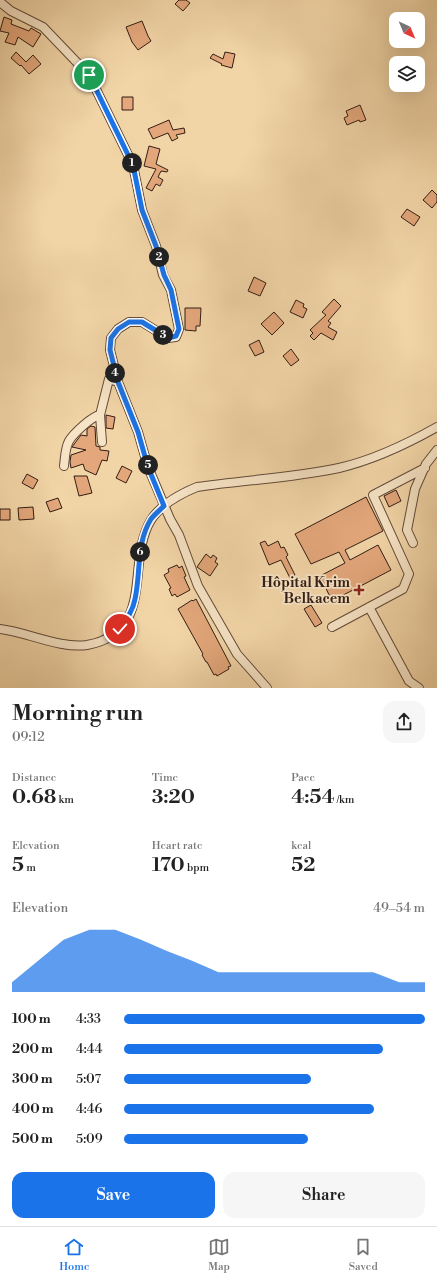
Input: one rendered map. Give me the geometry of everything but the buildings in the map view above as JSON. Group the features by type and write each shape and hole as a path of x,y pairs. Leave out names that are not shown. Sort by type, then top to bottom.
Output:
{"street":[{"path":"0,2 11,12 43,27 89,75 133,165 142,210 156,246 164,275 171,290 179,329 176,336 168,338 142,322 129,322 118,329 111,338 110,350 118,382 138,432 148,467 164,506 182,541 198,586 237,654 267,688"},
{"path":"102,442 100,415 109,379 118,382"},
{"path":"64,466 65,454 69,441 87,423 96,416 100,415"},
{"path":"0,629 23,633 61,644 86,645 105,639 120,629 130,615 135,599 141,548 145,532 152,519 164,506 180,494 197,487 317,472 363,461 391,450 437,427"},
{"path":"413,543 407,530 415,489 425,468 437,450"},
{"path":"332,626 403,589 409,574 373,495 425,468"},
{"path":"369,607 408,681 419,688"}],"place":[{"name":"Hôpital Krim Belkacem","path":"359,590"}],"route":[{"path":"89,75 133,165 142,210 156,246 164,275 171,290 179,329 176,336 168,338 142,322 129,322 118,329 111,338 110,350 118,382 138,432 148,467 164,506 152,519 145,532 141,548 135,599 130,615 120,629"}]}
